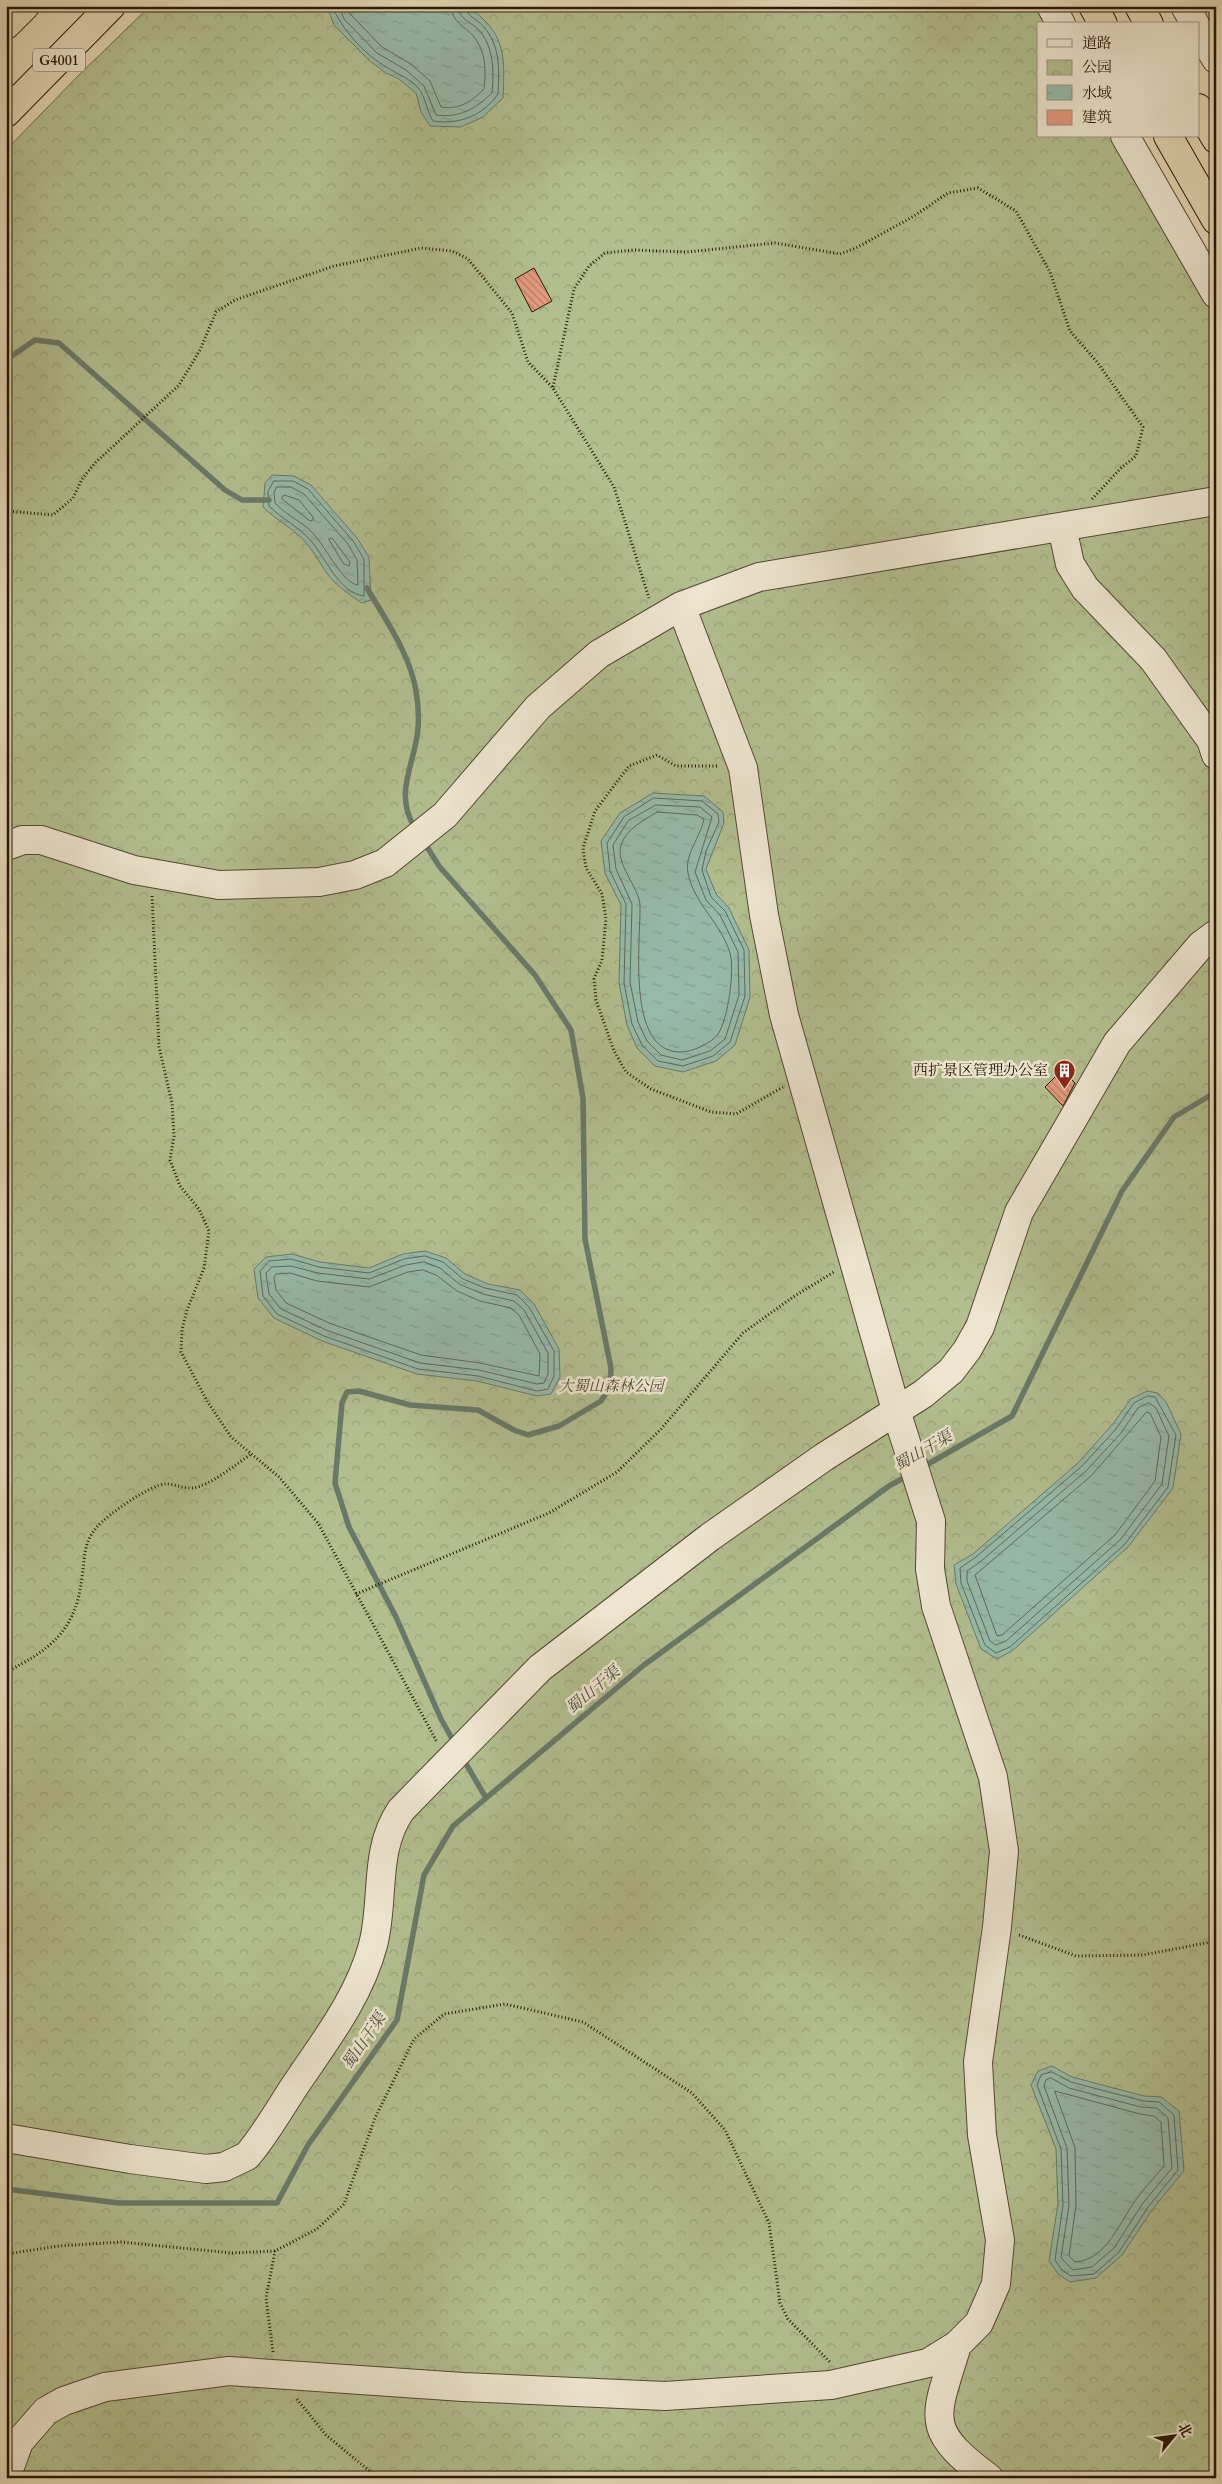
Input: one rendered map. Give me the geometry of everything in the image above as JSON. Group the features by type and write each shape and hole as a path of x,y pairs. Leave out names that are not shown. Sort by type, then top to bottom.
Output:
{"highway":[{"path":"6,25 25,6"},
{"name":"G4001","path":"6,113 111,6"},
{"path":"1093,6 1102,22"},
{"path":"1139,6 1148,22"},
{"path":"1200,111 1216,139"},
{"path":"1169,138 1216,220"}],"street":[{"path":"1051,6 1060,22"},
{"path":"1185,6 1194,22"},
{"path":"1200,32 1216,59"},
{"path":"1126,138 1216,294"},
{"path":"6,846 22,840 41,840 134,870 219,885 319,882 355,875 385,863 445,814 538,707 599,654 681,606 759,577 1216,502"},
{"path":"1069,526 1070,564 1086,588 1153,660 1211,740 1216,755"},
{"path":"6,2478 20,2442 28,2430 46,2412 64,2401 105,2388 229,2371 463,2387 665,2396 831,2385 928,2363 957,2345 979,2323 996,2284 1000,2240 982,2135 978,2062 997,1927 1004,1852 993,1777 936,1606 930,1569 932,1521 897,1413 784,1015 764,914 743,768 681,606"},
{"path":"6,2138 130,2159 206,2169 224,2167 247,2156 351,2002 377,1930 379,1882 384,1845 391,1824 401,1810 540,1668 710,1537 824,1457 897,1413 951,1371 967,1350 980,1327 1019,1212 1117,1043 1201,945 1216,934"},
{"path":"957,2345 938,2416 945,2437 962,2458 989,2478"},
{"path":"913,2366 929,2374 935,2383 941,2399"}],"path":[{"path":"553,388 574,289 590,266 605,253 633,250 687,252 776,243 840,254 856,248 914,216 948,193 978,188 1016,211 1050,272 1070,331 1097,362 1143,427 1136,456 1094,496 1069,526"},
{"path":"6,511 53,515 73,498 82,479 95,463 179,385 200,350 216,312 228,304 334,266 421,248 452,251 468,259 512,313 528,362 553,388 614,487 657,621"},
{"path":"743,768 676,766 657,755 629,766 595,811 584,848 586,868 602,894 606,919 602,960 594,979 596,1000 614,1051 626,1072 651,1089 711,1112 736,1114 802,1076"},
{"path":"151,873 159,1048 172,1103 174,1136 170,1160 180,1186 199,1209 209,1231 204,1268 187,1310 182,1330 181,1352 207,1401 231,1437 279,1477 318,1523 356,1594 455,1755"},
{"path":"356,1594 549,1513 617,1472 661,1429 743,1333 793,1297 854,1261"},
{"path":"6,1672 31,1660 64,1632 79,1600 85,1547 97,1527 142,1492 165,1484 193,1488 221,1475 251,1454"},
{"path":"997,1927 1076,1956 1143,1955 1216,1941"},
{"path":"6,2252 13,2253 59,2246 121,2242 232,2253 274,2251 317,2229 344,2204 375,2118 414,2039 444,2014 505,2004 583,2022 692,2093 725,2130 769,2223 780,2303 788,2319 847,2381"}],"green space":[{"name":"大蜀山森林公园","path":"150,6 1051,6 1060,22 1037,22 1037,138 1126,138 1216,294 1216,2478 6,2478 6,150"}],"water":[{"path":"327,6 468,6 486,22 498,39 503,58 503,98 483,117 461,127 430,126 421,112 416,93 399,79 386,73 370,61 334,25"},
{"path":"272,475 294,476 311,485 357,538 369,557 371,600 362,603 340,587 329,576 302,539 263,507 265,483"},
{"path":"653,793 704,796 723,812 724,823 706,869 716,894 729,908 749,950 750,997 735,1045 716,1061 683,1072 655,1066 637,1048 627,1025 619,983 621,905 605,873 601,841 620,813"},
{"path":"425,1251 446,1258 465,1274 488,1284 520,1290 534,1304 559,1349 560,1377 551,1394 537,1396 477,1381 417,1374 322,1341 274,1318 258,1298 254,1269 266,1257 292,1254 320,1262 369,1268 403,1254"},
{"path":"1147,1391 1158,1393 1166,1402 1181,1434 1173,1488 1128,1547 1012,1651 997,1659 981,1649 956,1584 954,1565 973,1554 1078,1463 1112,1425 1131,1399"},
{"path":"1052,2066 1072,2077 1144,2096 1161,2097 1179,2111 1184,2171 1152,2210 1122,2255 1096,2278 1070,2282 1058,2274 1049,2261 1058,2204 1056,2149 1031,2085 1038,2071"}],"building":[{"path":"534,268 552,301 532,312 515,279"},
{"name":"西扩景区管理办公室","path":"1062,1070 1075,1083 1063,1106 1045,1087"}],"waterway":[{"path":"6,360 35,340 59,343 225,490 242,500 269,500"},
{"path":"367,588 403,650 416,691 418,729 405,791 409,815 415,828"},
{"path":"424,842 439,866 535,975 571,1030 583,1098 585,1239 611,1368 610,1387 601,1401 559,1426 528,1435 514,1430 478,1410 410,1405 359,1391 347,1392 342,1403 335,1483 349,1527 396,1617 441,1719 455,1744"},
{"name":"蜀山干渠","path":"921,1468 1012,1416 1122,1191 1174,1117 1216,1092"},
{"name":"蜀山干渠","path":"6,2189 119,2203 277,2203 308,2145 397,2020 424,1875 453,1826 644,1665 889,1486 909,1475"},
{"path":"462,1757 486,1798"}],"place":[{"name":"西扩景区管理办公室","path":"1064,1089"}]}
